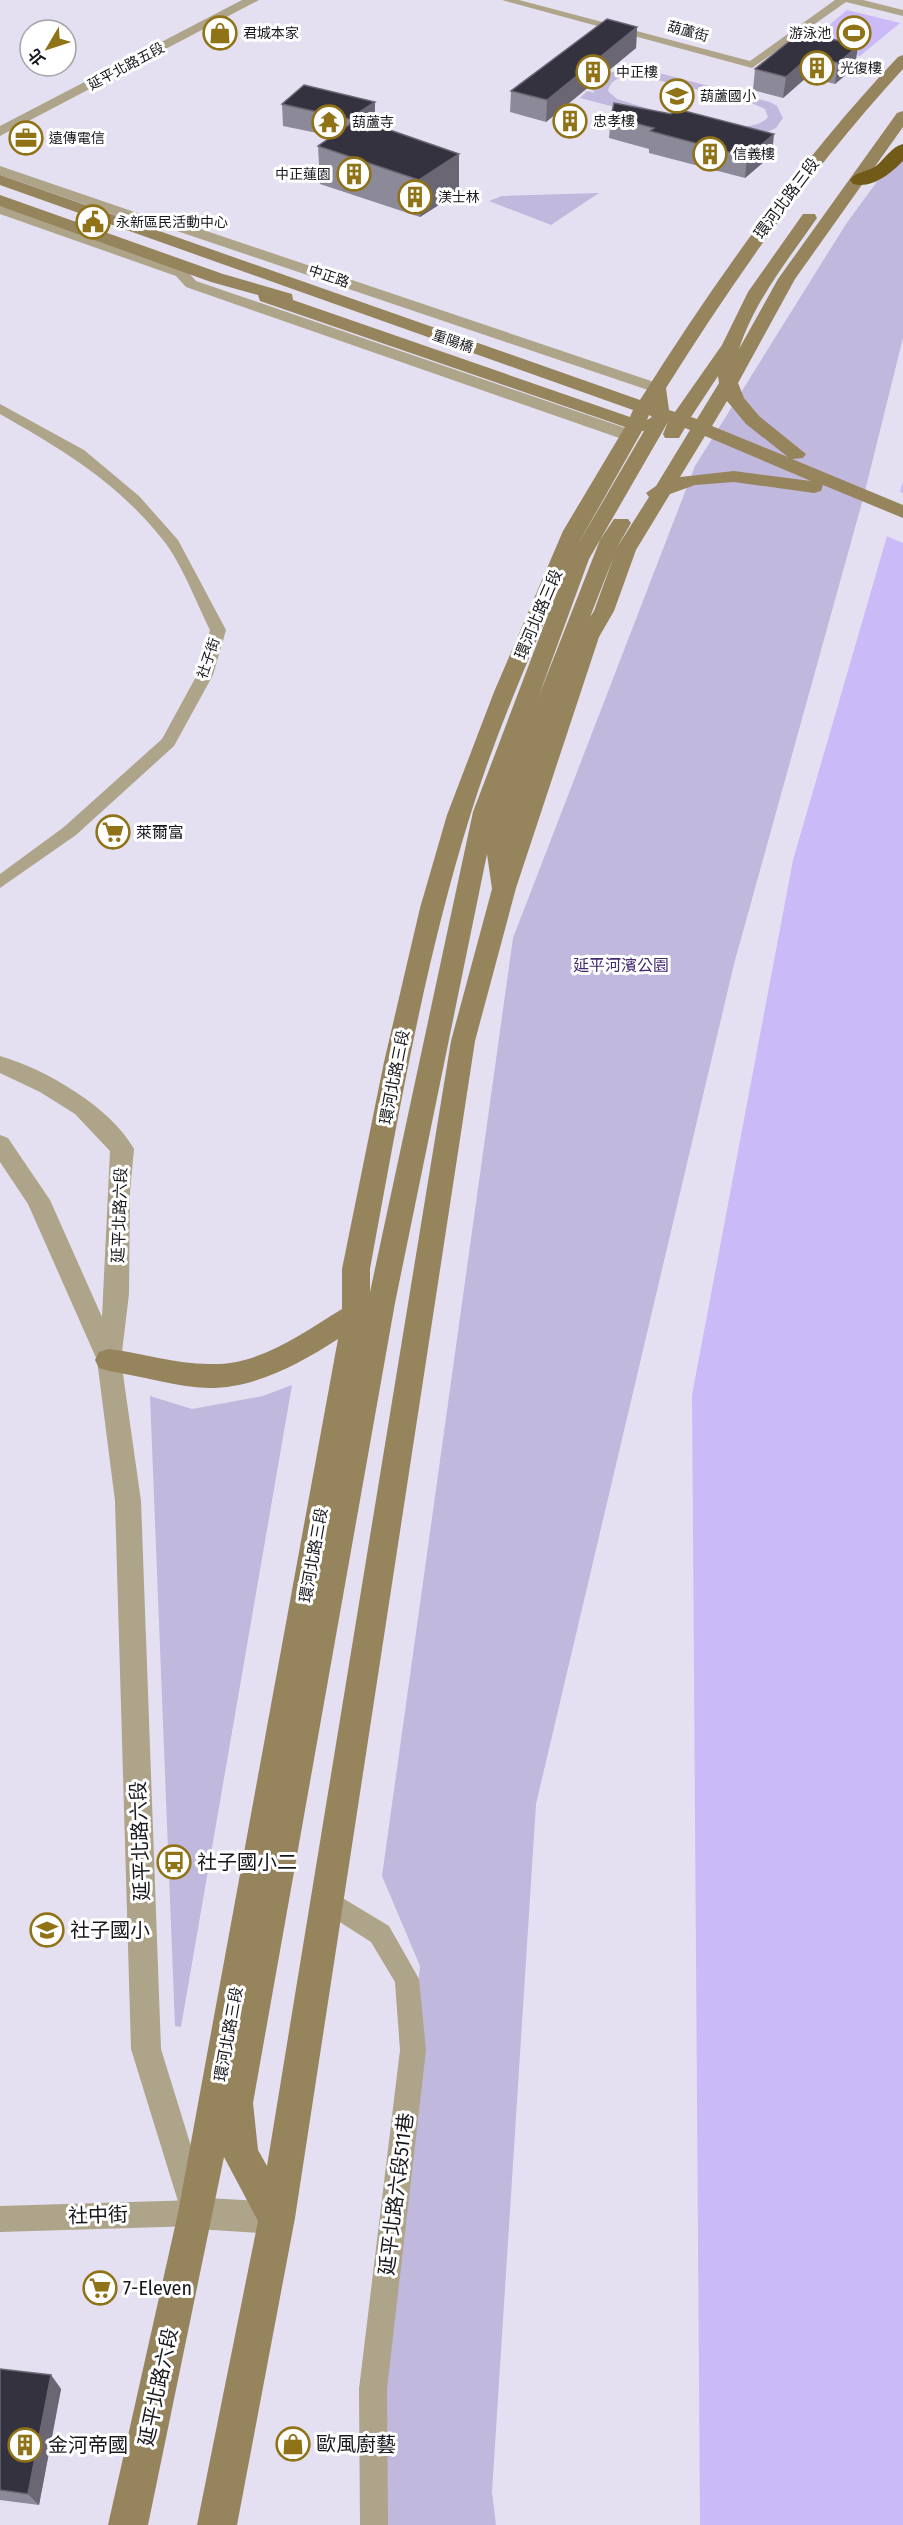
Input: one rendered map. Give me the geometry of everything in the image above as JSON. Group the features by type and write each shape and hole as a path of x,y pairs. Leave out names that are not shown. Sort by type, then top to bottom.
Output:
{"highway":[{"path":"857,171 882,171 903,150"}],"main road":[{"name":"環河北路三段","path":"657,388 778,207 852,113 903,60"},
{"path":"217,2525 277,2218 463,1041 478,972 503,888 589,637 604,611 626,550 727,386 787,279 903,97"},
{"path":"903,116 857,171 785,249 729,346 726,373 736,399 754,423 777,441 810,464 903,511"},
{"path":"1,196 669,421"},
{"name":"重陽橋","path":"1,196 217,278 341,314 669,421 903,511"},
{"path":"157,225 215,247 226,254 657,404 669,421"},
{"path":"181,273 231,285 626,422 669,421"},
{"path":"589,637 589,610 620,514 660,456 694,396 766,297 787,279"},
{"path":"277,2218 241,2155 235,2103 381,1303 484,812 579,559 669,421 694,396 727,386"},
{"path":"657,388 669,421"},
{"path":"631,436 669,421"},
{"name":"重陽橋","path":"669,421 903,525"},
{"name":"環河北路三段","path":"196,2212 356,1314 356,1269 409,1005 446,857 483,741 573,531 631,436"},
{"path":"503,888 497,845 510,796 610,540 632,508 666,488 694,479 769,478 814,487"},
{"path":"109,1360 211,1376 240,1372 271,1362 356,1314"},
{"name":"延平北路六段","path":"128,2525 196,2212"}],"street":[{"name":"延平北路五段","path":"0,124 156,37 235,0"},
{"name":"延平北路五段","path":"0,132 252,0"},
{"name":"葫蘆街","path":"507,0 753,65 842,0"},
{"path":"850,0 903,13"},
{"name":"中正路","path":"0,170 157,225 172,224 248,249 657,388"},
{"path":"1,196 46,186"},
{"path":"1,196 181,273 191,284 631,436"},
{"name":"社子街","path":"0,408 79,453 134,500 171,540 218,630 205,675 168,742 70,831 0,882"},
{"name":"延平北路六段","path":"0,1064 48,1086 83,1108 122,1149 118,1192 117,1294 109,1360 128,1501 146,2049 196,2212"},
{"name":"延平北路六段","path":"0,1144 38,1200 109,1360"},
{"name":"延平北路六段511巷","path":"326,1900 380,1934 407,1979 412,2038 373,2389 374,2525"},
{"path":"196,2212 277,2218"},
{"name":"社中街","path":"0,2218 196,2212"}],"green space":[{"path":"626,68 640,68 770,102 777,106 783,118 776,128 767,132 764,146 580,98 587,91 595,93 591,87 597,79","holes":["636,75 749,102 765,109 768,117 757,124 719,125 672,116 617,99 608,91 615,80"]},
{"name":"延平河濱公園","path":"903,146 903,338 863,499 734,964 536,1804 492,2492 496,2525 364,2525 420,1966 382,1876 513,938 695,466 846,224"},
{"path":"599,193 551,225 489,201 502,196"},
{"path":"292,1385 181,2027 175,2026 150,1396 192,1409 263,1396"}],"shaded area":[{"name":"游泳池","path":"847,10 900,23 860,56 809,42"},
{"path":"903,481 903,2525 700,2525 692,1395 793,860"}],"pier":[{"path":"897,490 903,493 903,543 884,535"}],"building":[{"path":"607,19 637,27 547,100 511,91"},
{"path":"802,31 858,46 838,63 810,56 786,77 755,69"},
{"path":"304,85 375,102 349,119 282,104"},
{"path":"614,103 671,114 677,109 774,134 747,157 650,131 654,128 611,117"},
{"path":"359,118 459,154 419,180 318,146"},
{"name":"金河帝國","path":"0,2369 51,2375 28,2494 0,2490"}],"place":[{"name":"君城本家","path":"220,33"},
{"name":"游泳池","path":"854,33"},
{"name":"光復樓","path":"817,68"},
{"name":"中正樓","path":"593,72"},
{"name":"葫蘆國小","path":"677,96"},
{"name":"忠孝樓","path":"570,121"},
{"name":"葫蘆寺","path":"329,122"},
{"name":"遠傳電信","path":"26,138"},
{"name":"信義樓","path":"710,154"},
{"name":"中正蓮園","path":"354,174"},
{"name":"渼士林","path":"415,197"},
{"name":"永新區民活動中心","path":"93,222"},
{"name":"萊爾富","path":"113,832"},
{"name":"社子國小二","path":"174,1862"},
{"name":"社子國小","path":"47,1930"},
{"name":"7-Eleven","path":"100,2288"},
{"name":"歐風廚藝","path":"293,2444"},
{"name":"金河帝國","path":"25,2445"}]}
